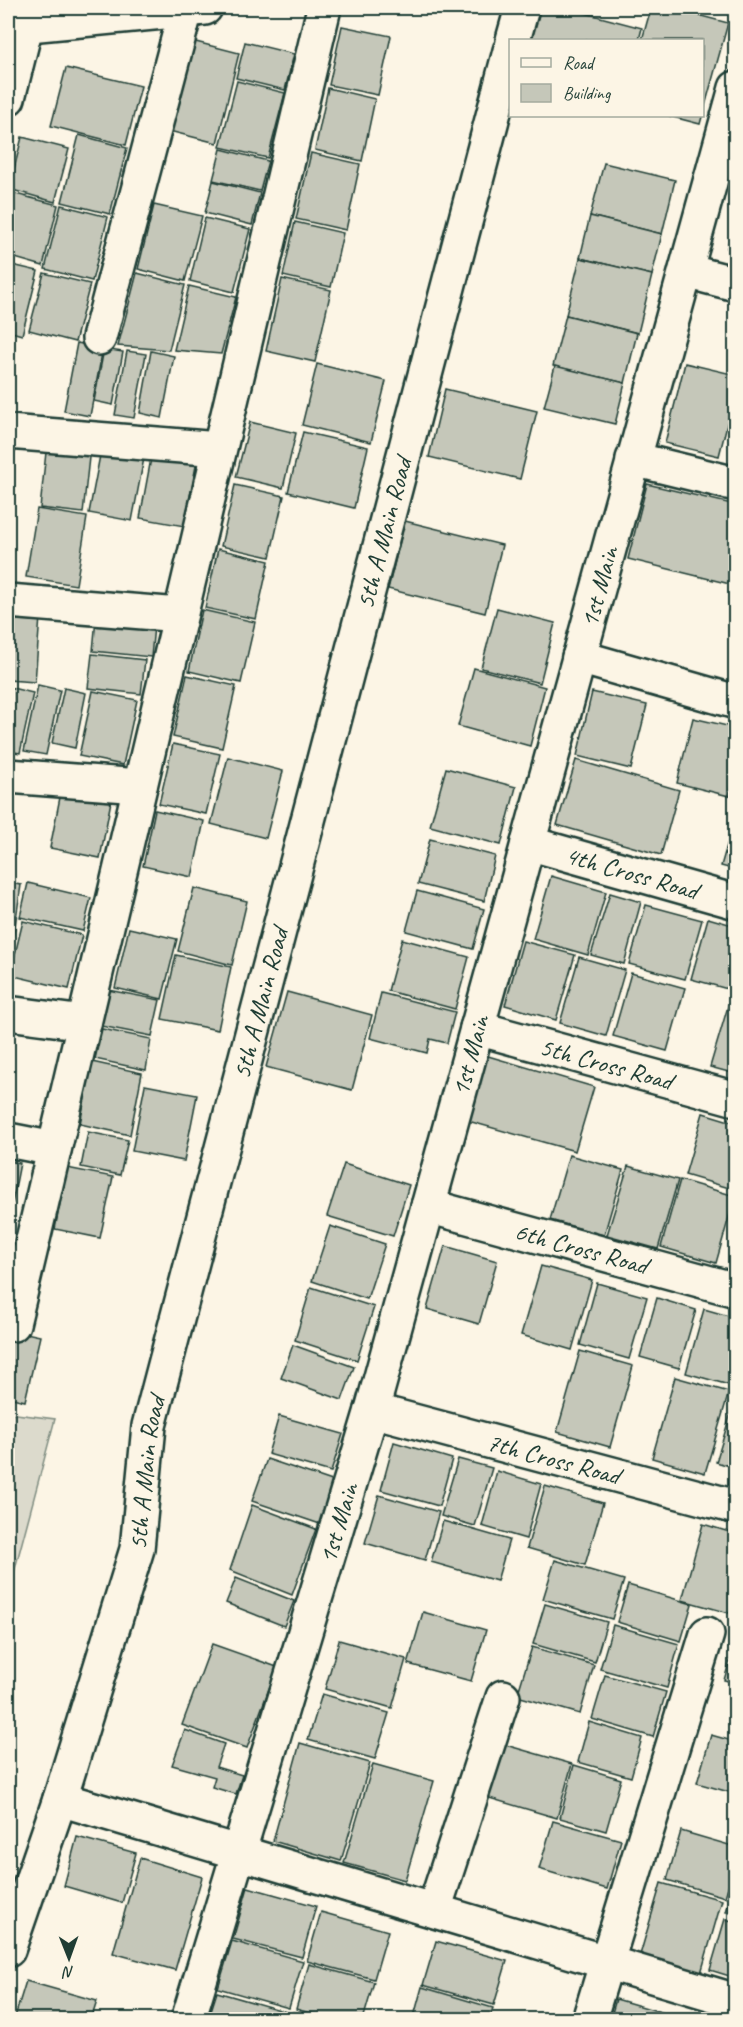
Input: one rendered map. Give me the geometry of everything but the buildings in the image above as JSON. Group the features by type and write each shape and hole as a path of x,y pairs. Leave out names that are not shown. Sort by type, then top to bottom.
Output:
{"street":[{"path":"8,98 17,27 195,8 99,338"},
{"path":"8,1323 13,1324 324,8"},
{"path":"513,39 522,8"},
{"name":"5th A Main Road","path":"8,1950 60,1799 137,1549 149,1426 509,55"},
{"name":"1st Main","path":"188,2019 372,1410 735,88"},
{"path":"686,271 735,284"},
{"path":"8,432 219,450"},
{"path":"633,459 735,484"},
{"path":"8,601 180,615"},
{"path":"579,657 735,702"},
{"path":"8,776 140,786"},
{"name":"4th Cross Road","path":"528,843 735,902"},
{"path":"8,1014 84,1023"},
{"name":"5th Cross Road","path":"477,1029 735,1099"},
{"path":"8,1140 54,1149"},
{"name":"6th Cross Road","path":"428,1206 735,1290"},
{"name":"7th Cross Road","path":"372,1410 735,1507"},
{"path":"589,2019 707,1634"},
{"path":"434,1910 503,1696"},
{"path":"60,1799 735,2001"}],"shaded area":[{"path":"8,1413 55,1419 8,1595"}]}
